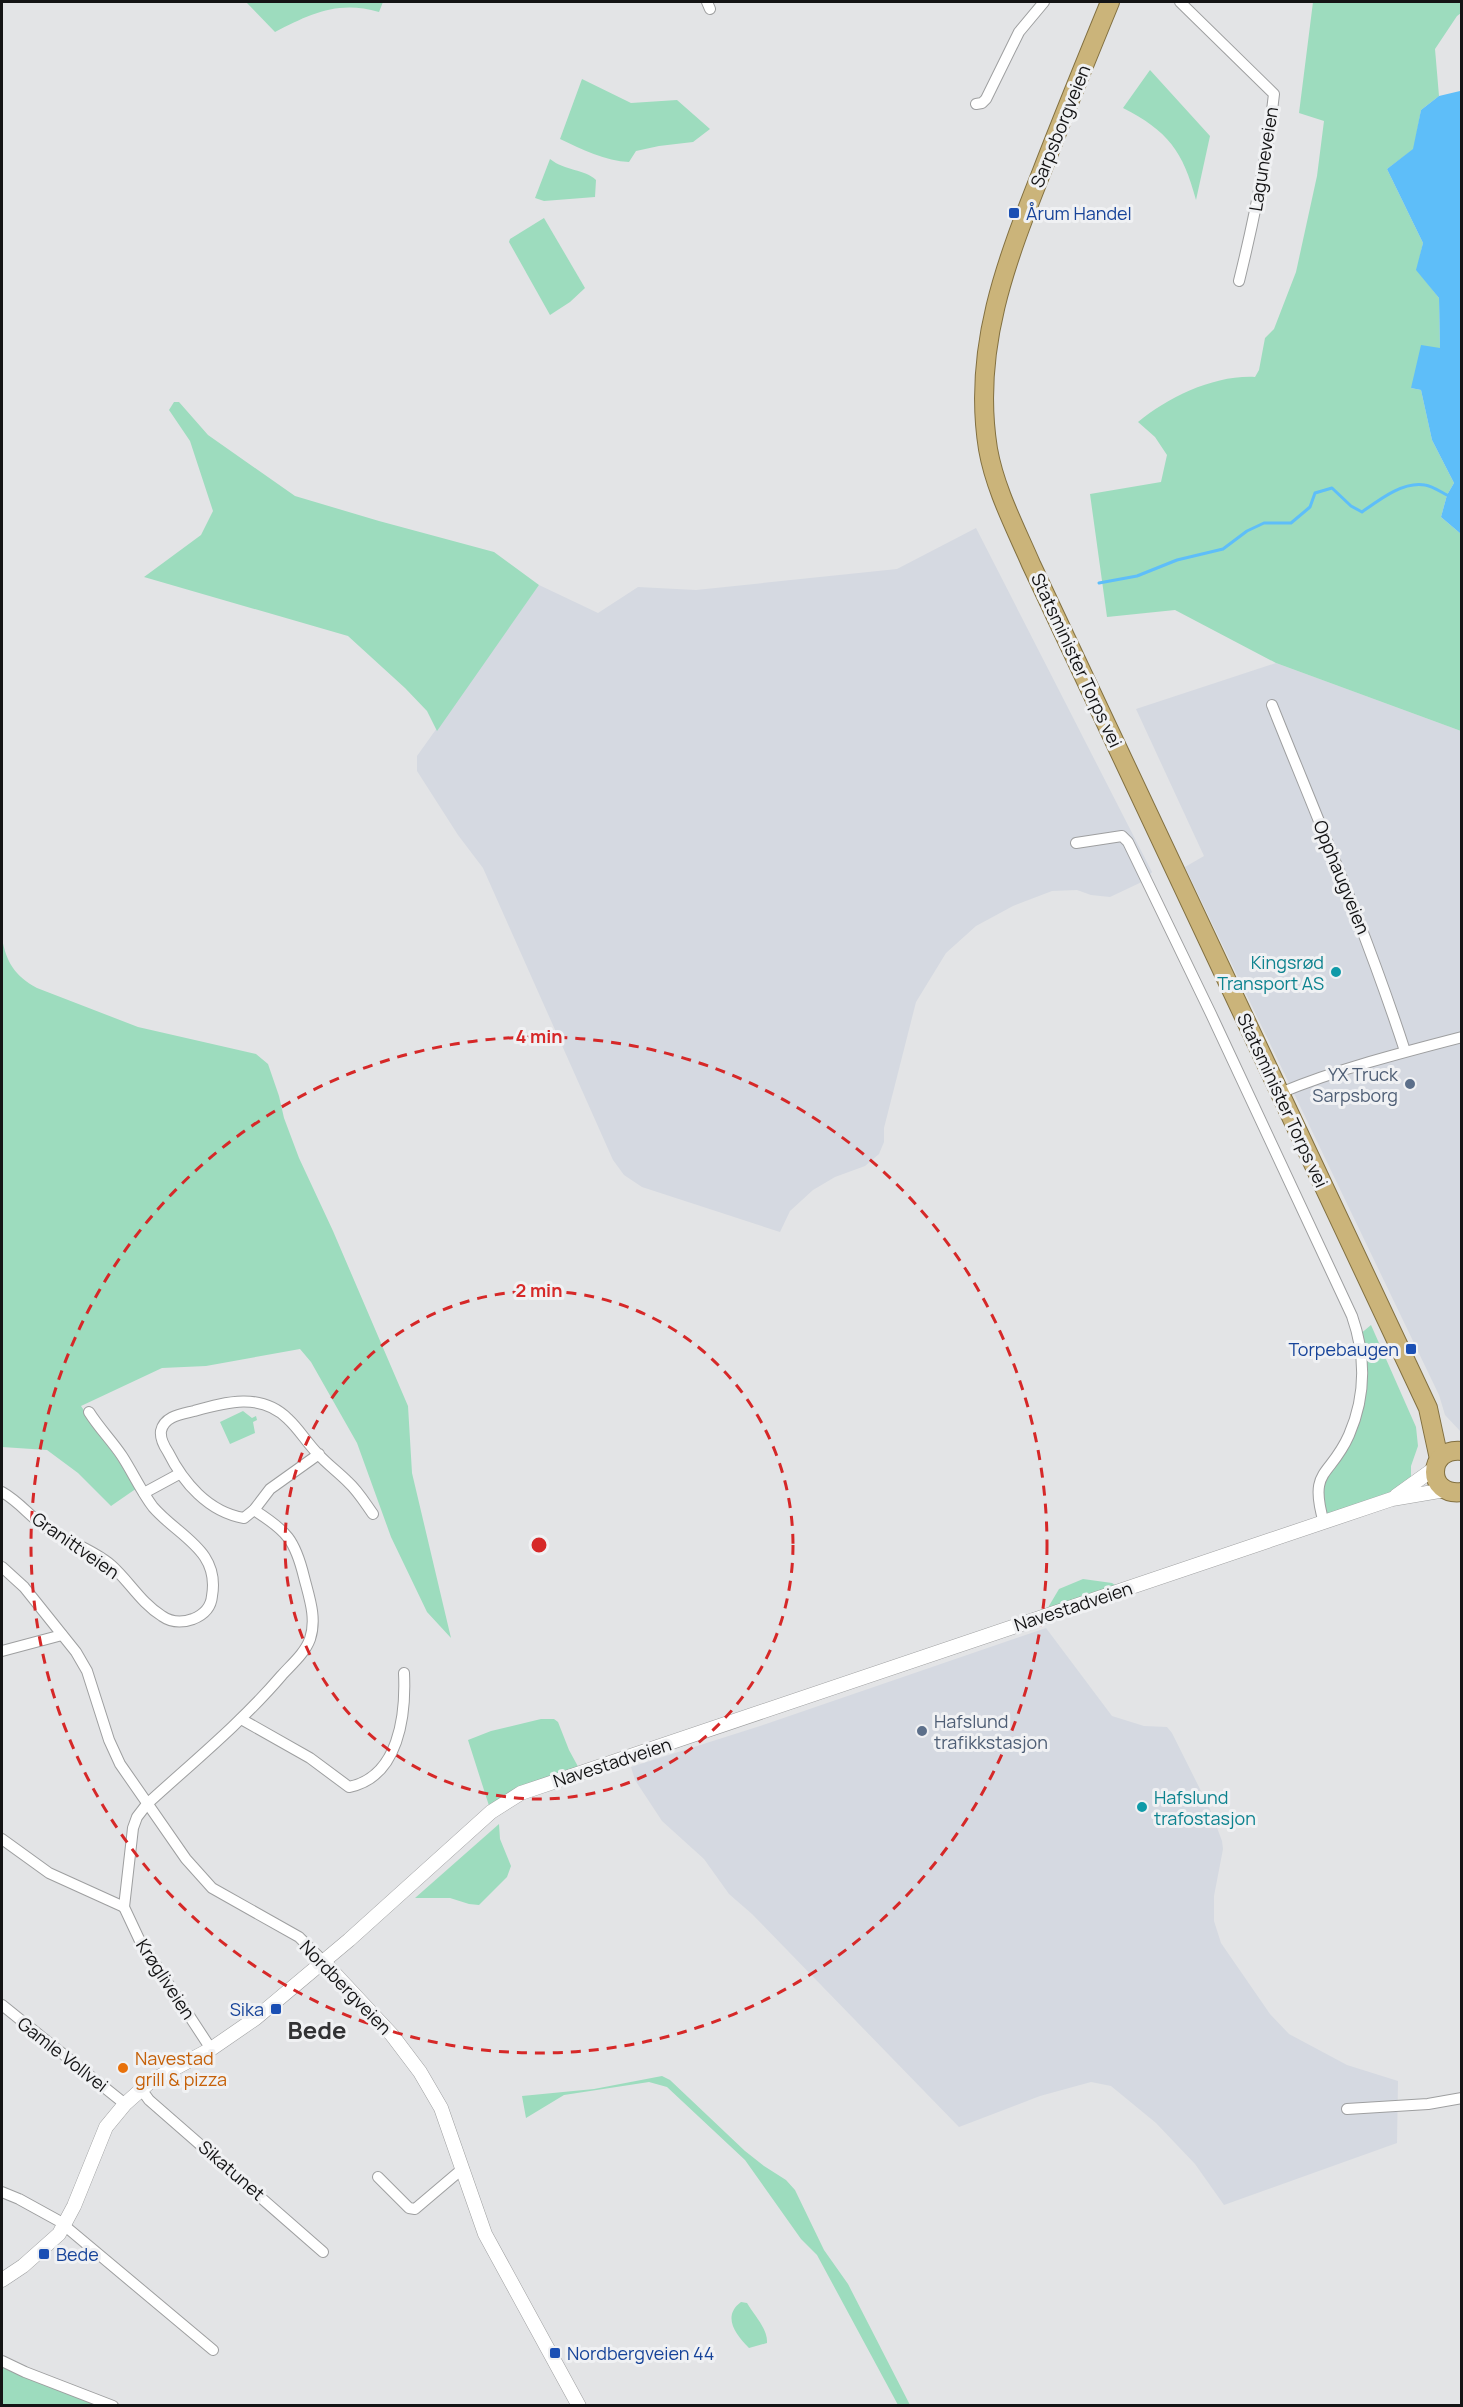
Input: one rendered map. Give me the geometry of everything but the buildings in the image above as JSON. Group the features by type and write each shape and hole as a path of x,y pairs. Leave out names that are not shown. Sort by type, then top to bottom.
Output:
{"highway":[{"name":"Sarpsborgveien","path":"1031,564 998,486 989,451 984,394 989,336 1006,264 1110,2"},
{"name":"Statsminister Torps vei","path":"1031,564 1428,1408 1461,1451"},
{"name":"Statsminister Torps vei","path":"1428,1408 1437,1464 1437,1481 1455,1495"},
{"path":"1437,1464 1448,1452 1461,1451"}],"street":[{"path":"976,104 986,99 1019,32 1044,2"},
{"name":"Laguneveien","path":"1180,2 1274,94 1269,138 1251,234 1239,281"},
{"name":"Opphaugveien","path":"1272,705 1334,853 1405,1051"},
{"path":"1076,843 1114,836 1122,836 1128,842 1352,1316 1362,1354 1363,1382 1359,1406 1348,1436 1321,1477 1317,1490 1324,1523"},
{"path":"1280,1093 1309,1081 1405,1051 1461,1037"},
{"path":"318,1454 270,1489 254,1510 244,1518 231,1516 217,1508 187,1485 162,1442 160,1432 164,1423 171,1417 234,1402 258,1402 274,1407 288,1419 318,1454 350,1483 373,1514"},
{"name":"Granittveien","path":"2,1492 28,1511 45,1528 93,1552 109,1564 155,1612 180,1623 194,1619 205,1612 212,1601 213,1573 208,1560 154,1508 122,1455 89,1412"},
{"name":"Navestadveien","path":"1392,1499 1437,1464"},
{"path":"144,1493 179,1474"},
{"name":"Navestadveien","path":"2,2280 45,2249 63,2226 74,2206 106,2127 125,2104 151,2081 211,2049 256,2018 491,1812 521,1793 1392,1499 1455,1495"},
{"path":"2,1839 49,1873 124,1907 133,1828 137,1817 147,1804 242,1719 301,1654 309,1641 313,1611 297,1551 291,1539 254,1510"},
{"name":"Nordbergveien","path":"2,1567 24,1587 76,1652 87,1671 109,1740 120,1764 186,1859 212,1888 299,1937 392,2035 420,2072 441,2108 484,2234 579,2406"},
{"path":"2,1650 62,1635"},
{"path":"242,1719 310,1758 349,1787 359,1785 377,1774 385,1764 397,1740 405,1699 404,1674"},
{"name":"Krøgliveien","path":"124,1907 139,1939 211,2049"},
{"name":"Gamle Vollvei","path":"2,2005 125,2104"},
{"name":"Sikatunet","path":"141,2089 149,2100 322,2252"},
{"path":"1347,2109 1428,2104 1461,2098"},
{"path":"378,2177 409,2208 415,2209 461,2170"},
{"path":"2,2192 27,2203 63,2226 213,2350"},
{"path":"2,2361 113,2406"}],"shaded area":[{"path":"976,528 1152,872 1146,880 1110,897 1091,895 1077,890 1052,891 1013,906 976,926 946,953 916,1002 884,1128 884,1142 879,1154 865,1166 835,1177 813,1190 790,1211 780,1232 642,1187 624,1175 613,1160 483,868 458,835 417,771 417,756 539,585 598,613 638,587 696,590 897,569"},
{"path":"1276,663 1461,731 1461,1432 1445,1415 1439,1395 1185,867 1204,856 1136,709"},
{"path":"1046,1628 1112,1716 1144,1726 1167,1727 1172,1733 1210,1809 1222,1841 1223,1849 1214,1896 1214,1921 1221,1943 1270,2014 1289,2034 1347,2065 1398,2081 1397,2143 1224,2205 1195,2164 1156,2123 1111,2086 1091,2082 1040,2096 959,2127 752,1914 729,1894 704,1859 662,1821 635,1780 631,1767 766,1724"}],"green space":[{"path":"246,2 383,2 379,12 337,8 312,15 275,32"},
{"path":"1313,2 1461,2 1461,13 1435,49 1439,96 1421,110 1414,149 1387,169 1423,243 1417,270 1439,298 1440,348 1411,388 1421,390 1432,440 1454,483 1447,495 1441,517 1461,534 1461,731 1276,663 1175,610 1107,617 1090,494 1161,482 1167,455 1155,437 1138,422 1164,404 1193,389 1239,377 1255,377 1259,370 1265,338 1274,329 1296,272 1317,176 1324,121 1299,113"},
{"path":"1150,70 1210,136 1196,200 1185,168 1172,144 1152,125 1123,108"},
{"path":"582,79 631,103 677,100 710,129 693,142 636,151 629,162 594,154 560,139"},
{"path":"550,159 596,180 595,197 544,201 535,198"},
{"path":"544,218 585,288 570,302 550,315 509,242 510,239"},
{"path":"174,402 179,402 208,435 295,496 494,552 539,585 437,731 427,711 348,636 144,577 201,535 213,511 190,441 169,410"},
{"path":"2,938 13,968 37,988 138,1027 256,1054 268,1064 299,1158 408,1406 412,1473 451,1638 427,1612 391,1537 357,1443 311,1362 300,1349 206,1366 162,1368 81,1406 137,1488 111,1506 78,1473 47,1450 2,1447"},
{"path":"1371,1325 1416,1427 1418,1446 1411,1466 1411,1477 1370,1504 1324,1523 1321,1477 1359,1406 1359,1335"},
{"path":"243,1411 252,1418 256,1416 257,1420 253,1422 255,1433 230,1444 220,1422"},
{"path":"1083,1579 1112,1583 1123,1590 1043,1616 1059,1589"},
{"path":"541,1719 554,1719 558,1722 581,1772 491,1812 468,1740 491,1731"},
{"path":"499,1824 500,1839 511,1866 507,1877 479,1905 450,1898 415,1898"},
{"path":"662,2076 670,2080 745,2151 786,2180 795,2190 824,2250 848,2284 910,2405 898,2405 817,2255 801,2239 745,2160 667,2087 649,2082 564,2095 526,2118 522,2096 594,2089"},
{"path":"741,2302 747,2303 760,2322 767,2343 749,2348 735,2331 731,2319 732,2313"},
{"path":"2,2361 113,2405 2,2405"}],"water":[{"path":"1461,89 1461,534 1441,517 1447,495 1454,483 1432,440 1421,390 1411,388 1421,345 1440,348 1439,298 1416,270 1423,243 1387,169 1413,149 1421,110 1439,96"}],"waterway":[{"path":"1099,583 1137,576 1177,560 1223,549 1247,531 1264,523 1291,523 1310,507 1315,493 1332,488 1351,506 1362,512 1392,492 1408,486 1428,486 1447,495"}],"place":[{"name":"Årum Handel","path":"1014,213"},
{"name":"Kingsrød Transport AS","path":"1336,972"},
{"name":"YX Truck Sarpsborg","path":"1410,1084"},
{"name":"Torpebaugen","path":"1411,1349"},
{"name":"Hafslund trafikkstasjon","path":"922,1731"},
{"name":"Hafslund trafostasjon","path":"1142,1807"},
{"name":"Sika","path":"276,2009"},
{"name":"Navestad grill & pizza","path":"123,2068"},
{"name":"Bede","path":"44,2254"},
{"name":"Nordbergveien 44","path":"555,2353"}],"district":[{"name":"Bede","path":"317,2029"}]}
